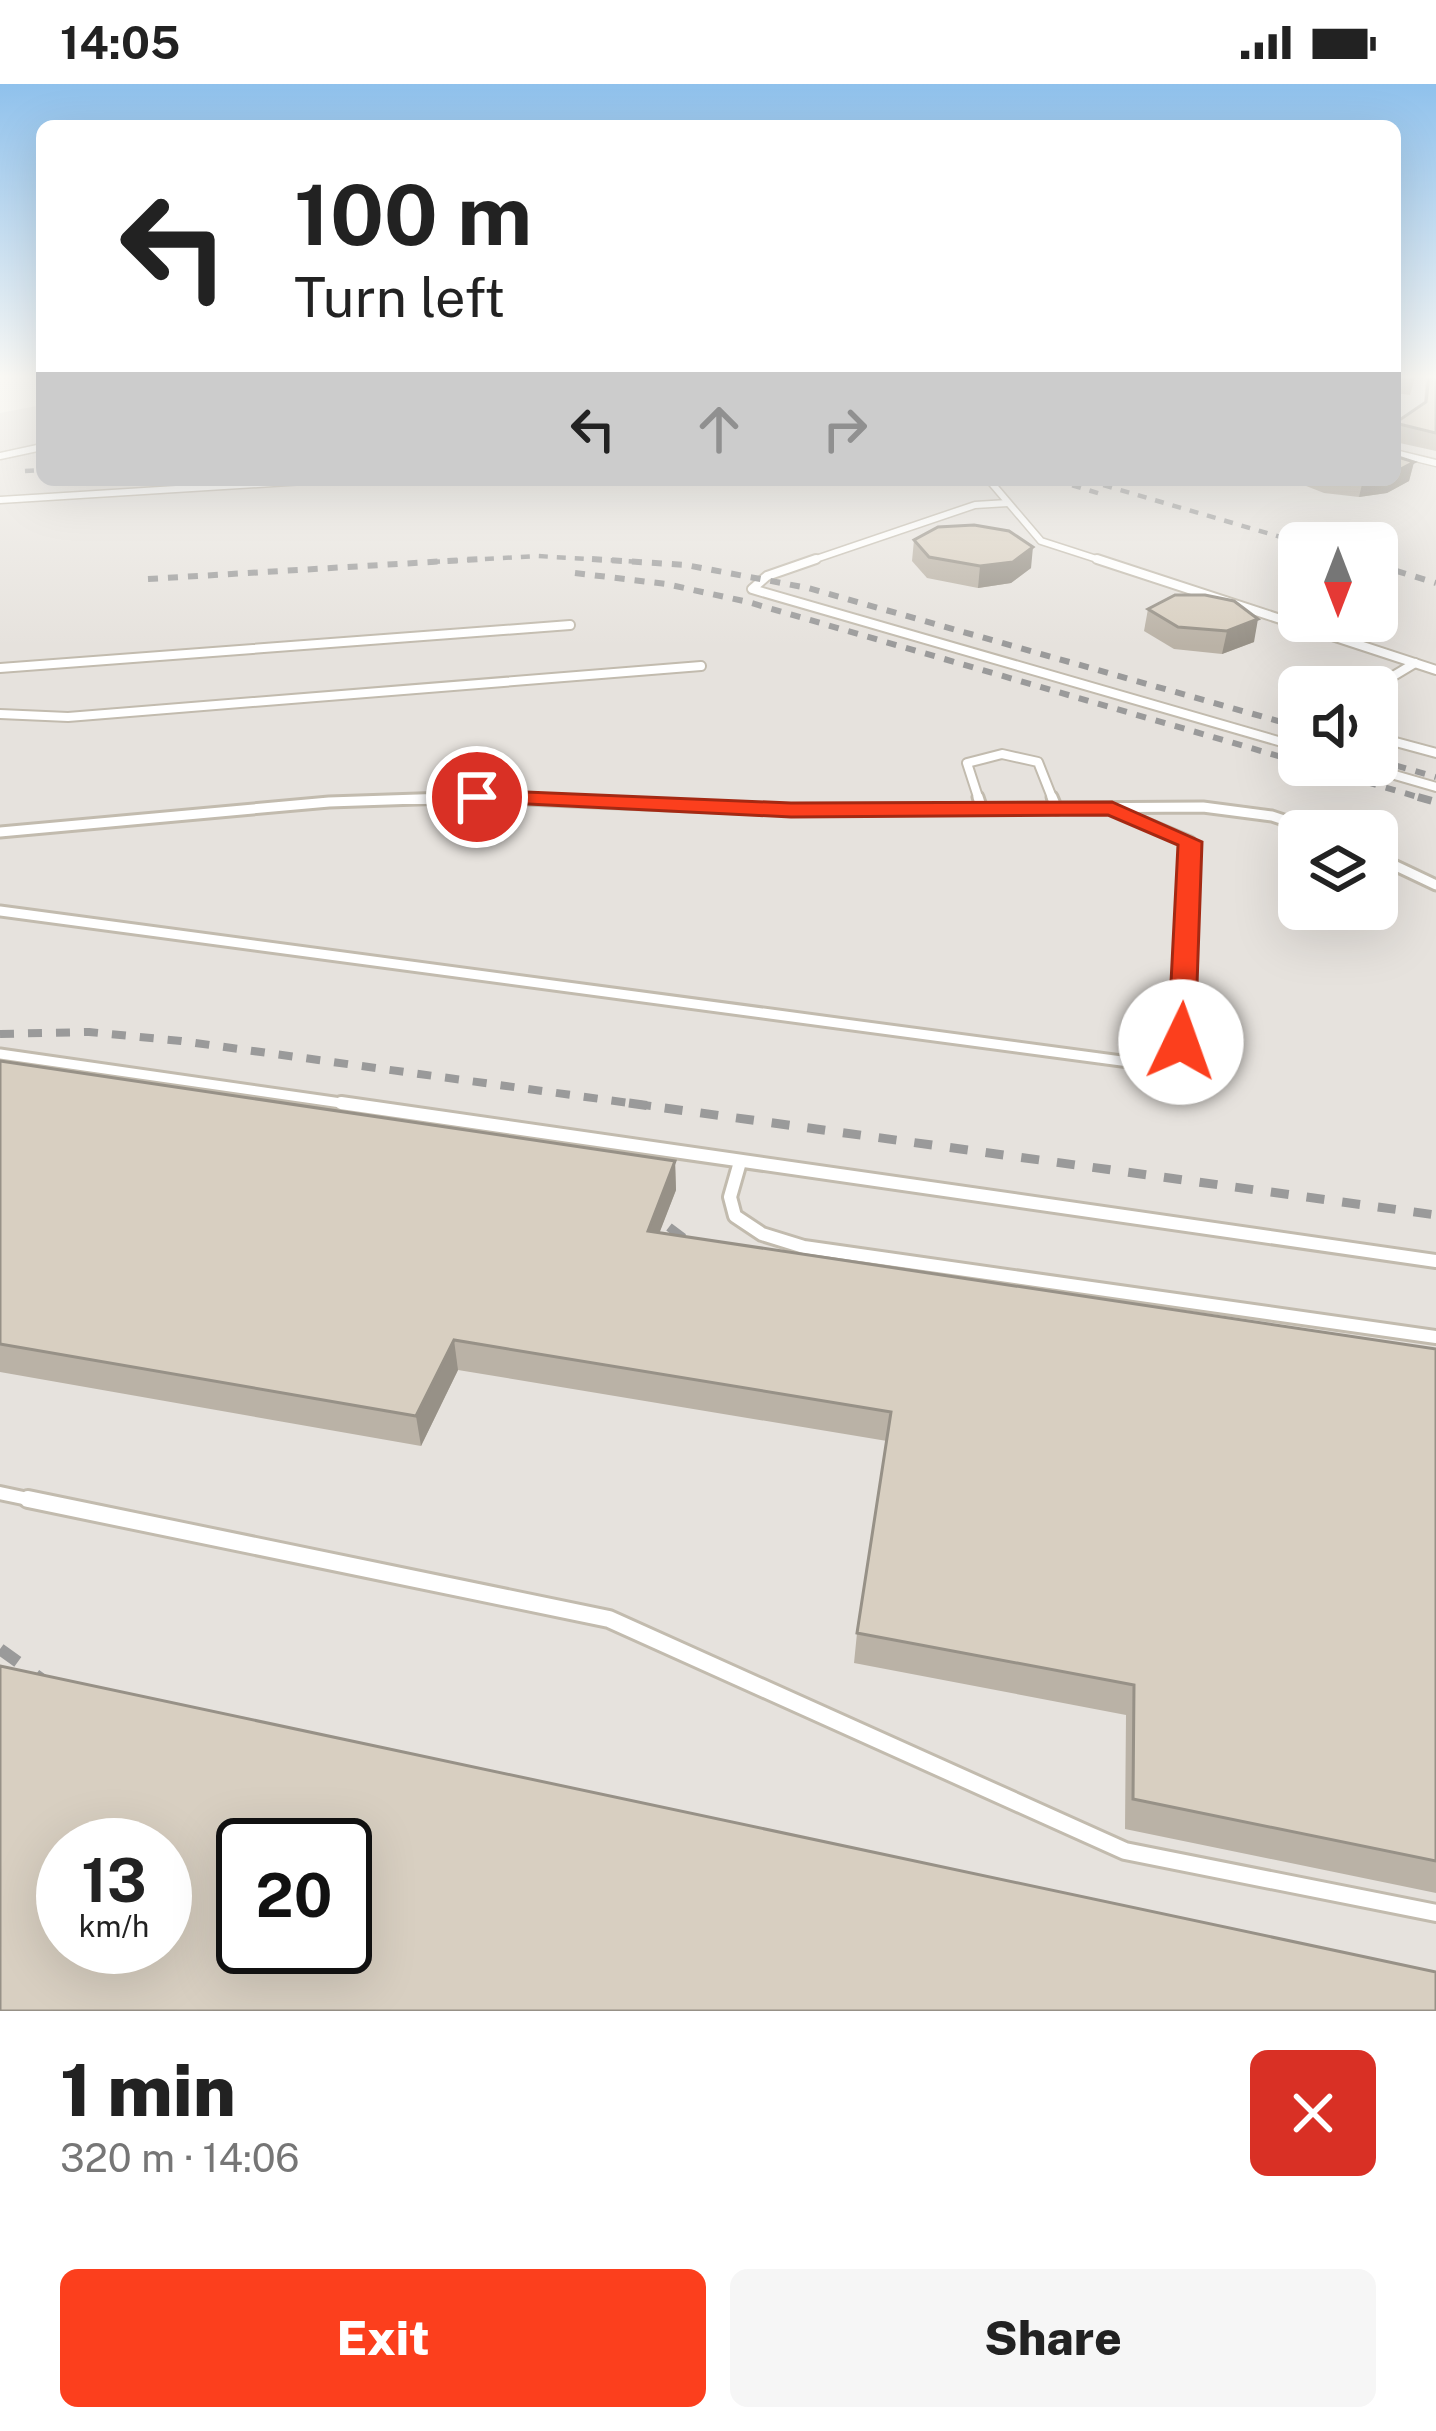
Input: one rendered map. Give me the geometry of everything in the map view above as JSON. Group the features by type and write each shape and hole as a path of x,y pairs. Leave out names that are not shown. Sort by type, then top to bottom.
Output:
{"lane":[{"path":"0,500 224,486"},
{"path":"994,486 1041,541 1436,670"},
{"path":"1008,503 975,506 767,576 752,589 1278,742"},
{"path":"0,668 570,625"},
{"path":"1398,674 1415,664"},
{"path":"0,718 701,666"},
{"path":"1398,742 1436,753"},
{"path":"982,809 967,763 983,754 1015,754 1038,762 1058,809"},
{"path":"1398,776 1436,787"},
{"path":"0,832 329,802 477,797 791,810 1237,810 1278,821"},
{"path":"0,911 1130,1062 1169,1058 1181,1042 1190,842 1112,808"},
{"path":"1398,867 1436,885"},
{"path":"0,1054 1436,1261"},
{"path":"740,1162 730,1196 735,1216 762,1234 804,1247 1436,1337"},
{"path":"0,1493 609,1619 1125,1851 1436,1913"}],"shaded area":[{"path":"0,467 36,467 36,486 1401,486 1401,467 1436,467 1436,2011 0,2011"}],"building":[{"path":"974,525 1009,531 1033,547 1013,562 980,566 929,557 914,540 938,527"},
{"path":"1175,595 1234,601 1258,619 1227,631 1178,627 1148,609"},
{"path":"0,1061 675,1161 648,1231 1436,1349 1436,1861 1133,1799 1134,1685 857,1633 891,1412 454,1340 416,1416 0,1344"},
{"path":"0,1666 1436,1972 1436,2011 0,2011"}],"railway":[{"path":"25,471 36,470"},
{"path":"1075,486 1101,494"},
{"path":"1106,486 1278,536"},
{"path":"432,562 537,556 620,561"},
{"path":"432,562 481,559"},
{"path":"592,559 620,561"},
{"path":"620,561 641,562"},
{"path":"620,561 686,565 808,588 1278,721"},
{"path":"148,579 432,562"},
{"path":"1398,571 1436,583"},
{"path":"575,573 666,584 748,602 1278,756"},
{"path":"1398,766 1436,777"},
{"path":"1380,786 1428,800"},
{"path":"1418,797 1436,802"},
{"path":"0,1034 89,1032 181,1041 651,1106"},
{"path":"629,1103 1436,1215"},
{"path":"669,1227 707,1256"},
{"path":"0,1649 58,1691"}],"route":[{"path":"477,797 791,810 1112,808 1190,842 1181,1042"}]}
